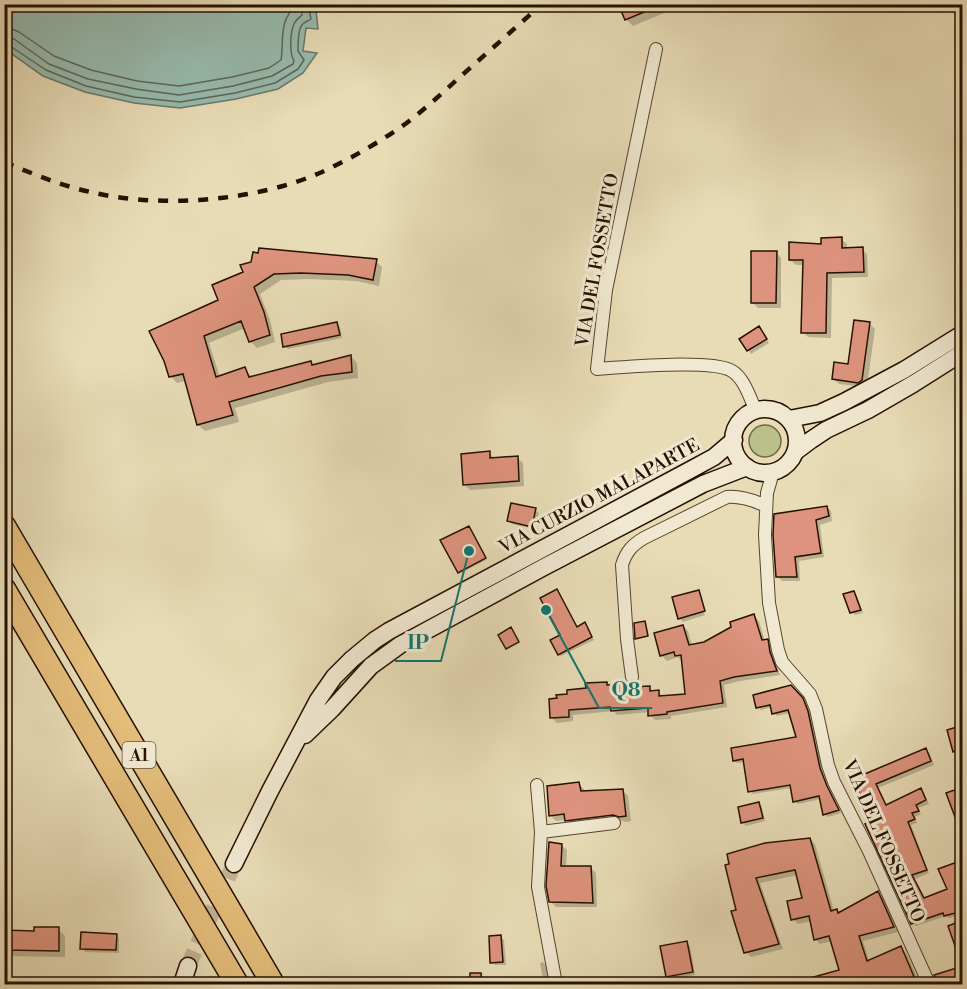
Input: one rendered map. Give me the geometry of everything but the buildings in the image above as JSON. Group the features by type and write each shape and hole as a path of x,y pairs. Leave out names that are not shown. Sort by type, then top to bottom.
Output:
{"highway":[{"name":"A1","path":"4,526 273,984"},
{"name":"A1","path":"4,589 237,984"}],"street":[{"name":"VIA DEL FOSSETTO","path":"656,49 606,290 597,369 697,365 722,367 731,370 742,381 756,411"},
{"path":"789,419 820,414 904,370 963,334"},
{"path":"734,440 736,454 747,467 758,472 773,472 784,466 795,452 826,430 886,400 963,353"},
{"path":"756,411 763,409 777,411 789,419 796,431 795,452"},
{"name":"VIA CURZIO MALAPARTE","path":"234,864 318,700 334,677 352,659 375,640 404,623 714,457 734,440 737,427 744,417 756,411"},
{"name":"VIA CURZIO MALAPARTE","path":"295,744 332,709 370,666 400,645 703,484 747,467"},
{"name":"VIA DEL FOSSETTO","path":"773,472 766,506 765,535 769,603 778,650 782,662 810,694 816,709 834,782 869,850 929,984"},
{"path":"632,676 622,565 630,549 644,538 727,498 735,496 745,498 766,506"},
{"path":"537,786 541,832 538,887 556,984"},
{"path":"541,832 614,823"},
{"path":"182,984 188,966"}],"green space":[{"path":"765,425 777,429 781,441 777,453 765,457 753,453 749,441 753,429"}],"water":[{"path":"4,5 313,5 316,10 318,29 306,28 303,51 317,53 303,73 278,89 236,99 180,108 134,103 85,92 43,76 5,49"}],"tunnel":[{"path":"188,966 234,864"}],"railway":[{"path":"4,162 86,191 144,200 206,200 267,190 295,182 343,162 401,127 542,4"}],"place":[{"name":"IP","path":"469,551"},
{"name":"Q8","path":"546,610"}]}
